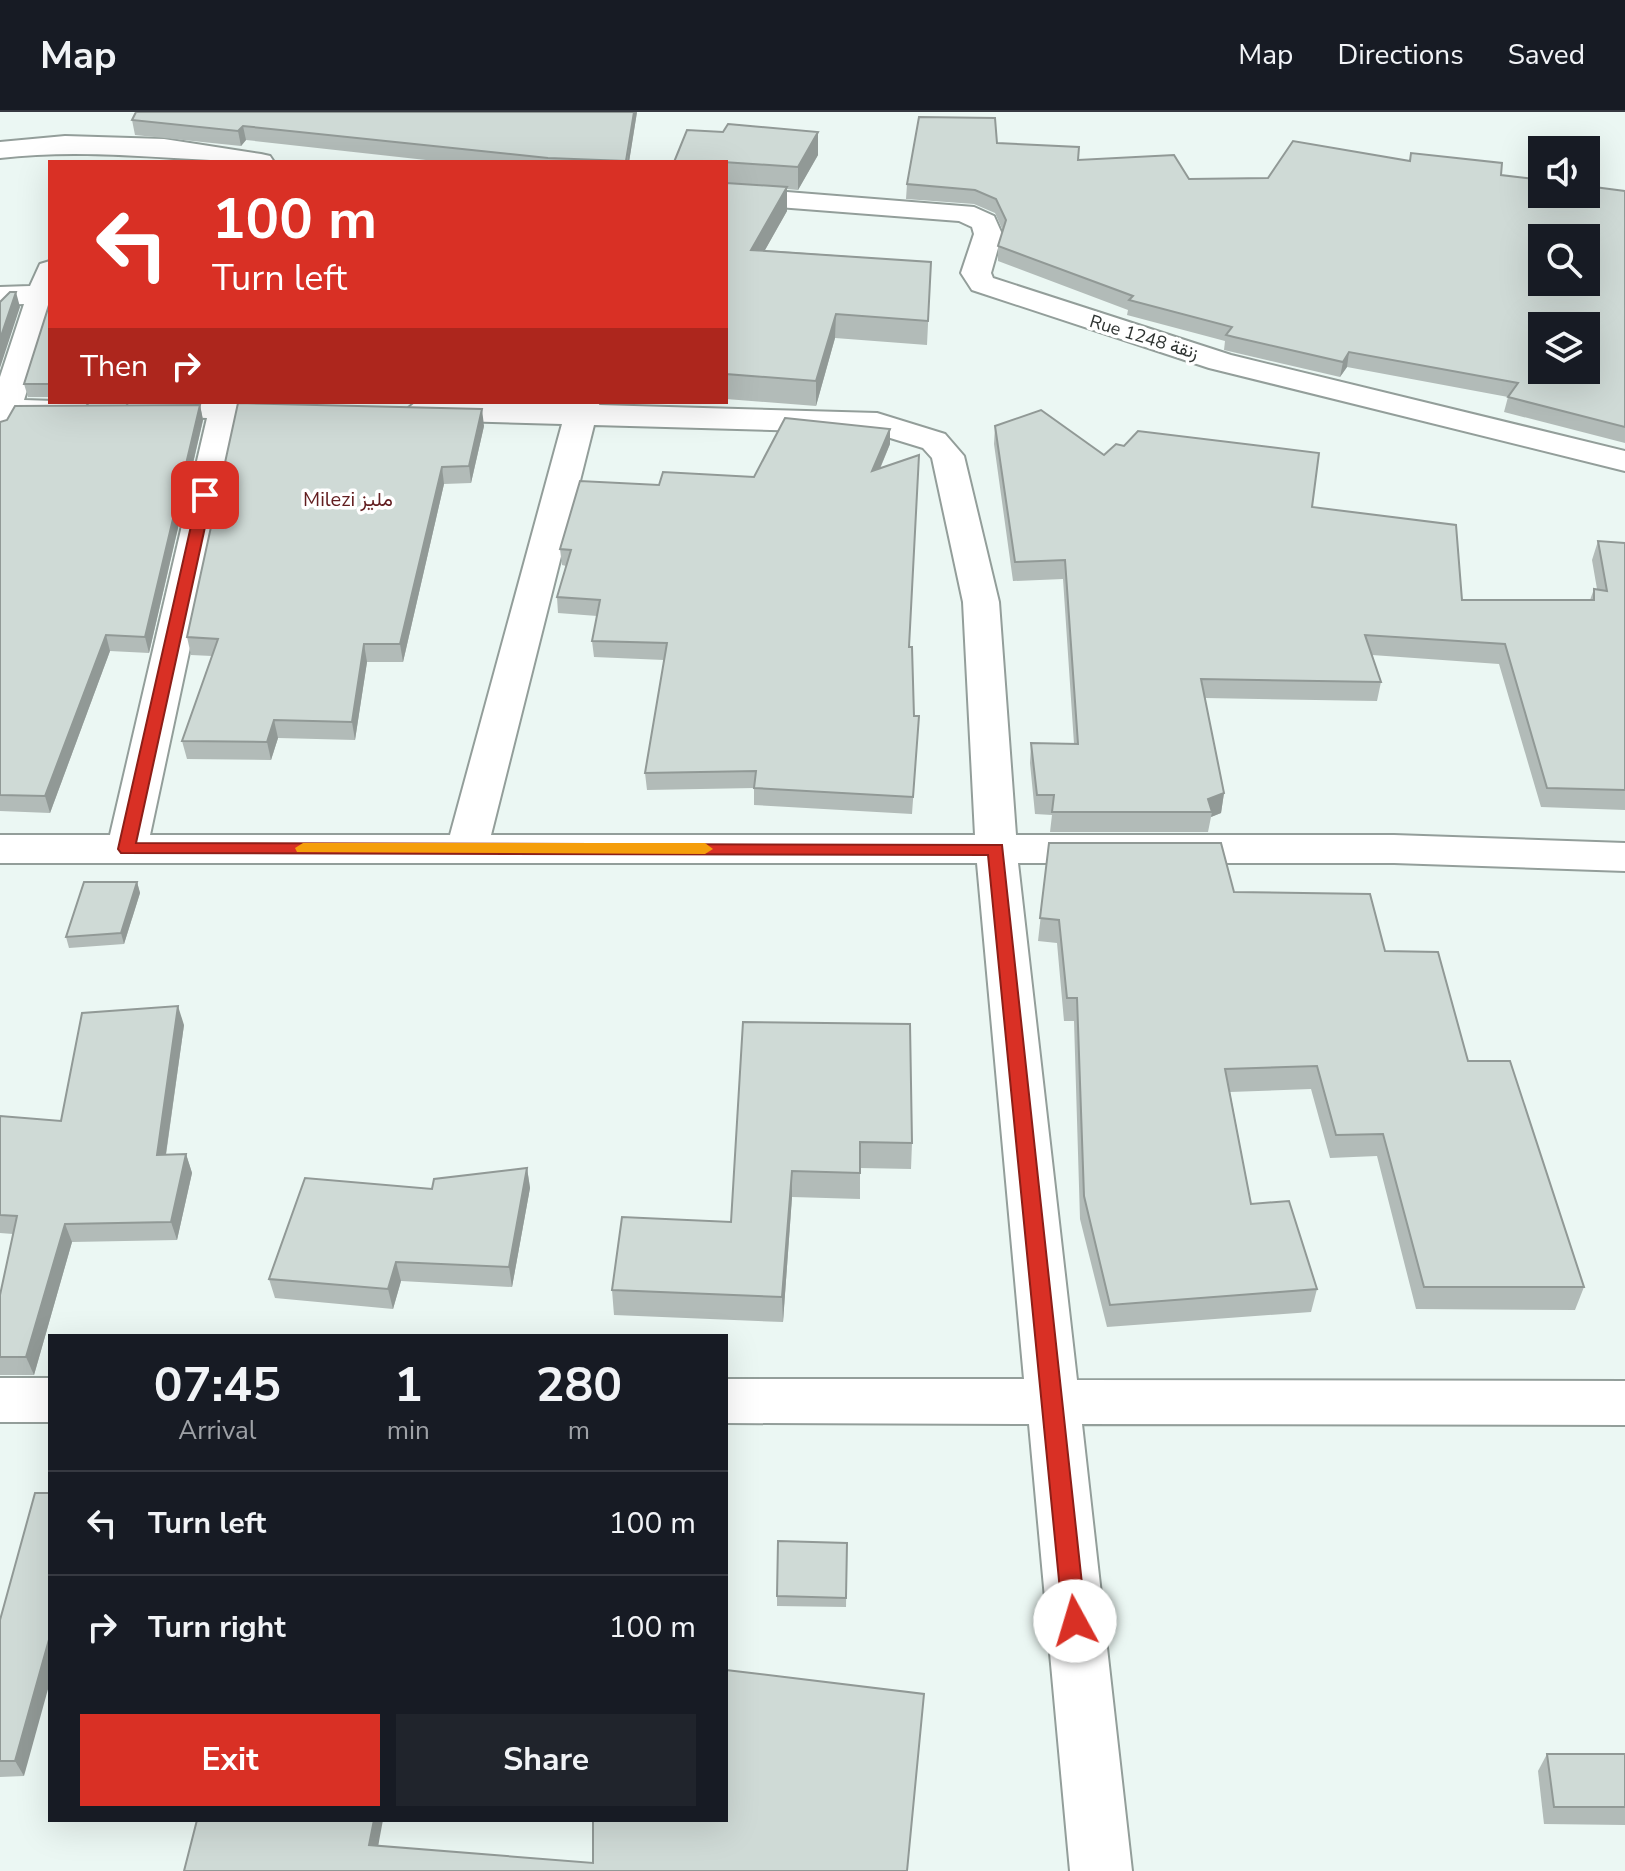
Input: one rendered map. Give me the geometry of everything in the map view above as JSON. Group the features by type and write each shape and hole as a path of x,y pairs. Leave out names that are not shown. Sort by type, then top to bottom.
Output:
{"street":[{"path":"0,150 209,152 251,160"},
{"name":"Rue 1248 زنقة","path":"728,195 964,213 984,222 988,234 976,273 982,284 1026,301 1347,395 1625,461"},
{"path":"0,296 48,286"},
{"path":"48,286 2,416 225,404 333,409"},
{"path":"127,849 225,404"},
{"path":"467,848 582,408"},
{"path":"395,410 582,408 877,423 934,441 948,456 981,602 996,849 1101,1871"},
{"path":"0,849 1394,849 1625,857"},
{"path":"0,1400 48,1400"},
{"path":"728,1401 1625,1403"}],"building":[{"path":"136,112 634,112 626,160 548,158 243,126 238,131 132,120"},
{"path":"919,117 995,118 997,143 1079,147 1078,160 1174,155 1189,179 1268,178 1293,141 1410,161 1411,153 1502,163 1501,175 1528,178 1528,208 1600,208 1600,188 1625,191 1625,427 1508,397 1518,383 1349,352 1343,362 1226,335 1232,327 1129,300 1133,296 998,246 1006,220 996,199 975,190 907,184"},
{"path":"728,124 818,132 798,167 728,160 675,160 687,130 723,132"},
{"path":"728,183 787,187 751,250 931,262 928,321 836,314 816,381 728,374"},
{"path":"10,292 16,292 0,339 0,302"},
{"path":"48,308 48,384 24,384"},
{"path":"238,404 482,409 469,466 442,467 400,644 364,644 352,722 274,720 267,742 182,741 218,639 187,637"},
{"path":"200,405 145,637 106,635 45,796 0,795 0,422 7,420 15,406"},
{"path":"1041,410 1104,455 1116,444 1124,446 1138,431 1319,453 1312,507 1456,525 1462,600 1594,600 1594,589 1607,591 1598,541 1625,543 1625,790 1547,788 1505,644 1365,635 1381,682 1201,679 1224,793 1208,799 1212,812 1052,812 1054,795 1037,795 1031,743 1078,744 1065,560 1015,562 995,426"},
{"path":"785,418 890,429 872,471 919,455 909,647 912,647 914,716 919,716 913,797 754,788 756,771 645,773 667,643 592,641 600,600 557,597 571,550 560,549 580,481 659,485 663,472 754,477"},
{"path":"1049,843 1221,843 1234,892 1370,894 1385,951 1438,952 1468,1061 1510,1061 1584,1287 1424,1287 1383,1134 1336,1135 1317,1066 1225,1069 1251,1204 1289,1201 1317,1289 1110,1305 1084,1196 1077,998 1067,998 1059,920 1040,918"},
{"path":"84,882 137,882 121,933 66,937"},
{"path":"178,1006 157,1155 186,1154 171,1222 65,1224 26,1357 0,1357 0,1295 17,1216 0,1215 0,1116 61,1121 82,1013"},
{"path":"743,1022 910,1024 912,1143 860,1142 860,1173 792,1171 782,1297 612,1290 622,1217 731,1222"},
{"path":"527,1168 509,1267 396,1262 388,1289 269,1279 305,1178 432,1189 434,1179"},
{"path":"35,1493 48,1493 48,1643 15,1761 0,1761 0,1620"},
{"path":"778,1541 847,1543 846,1598 777,1596"},
{"path":"728,1670 924,1694 907,1871 184,1871 196,1822 374,1822 369,1845 593,1863 593,1822 728,1822"},
{"path":"1547,1754 1625,1754 1625,1807 1554,1807"}],"slow traffic":[{"path":"303,848 705,849"}],"district":[{"name":"Milezi مليز","path":"348,499"}],"route":[{"path":"205,495 127,849 996,849 1075,1621"}]}
